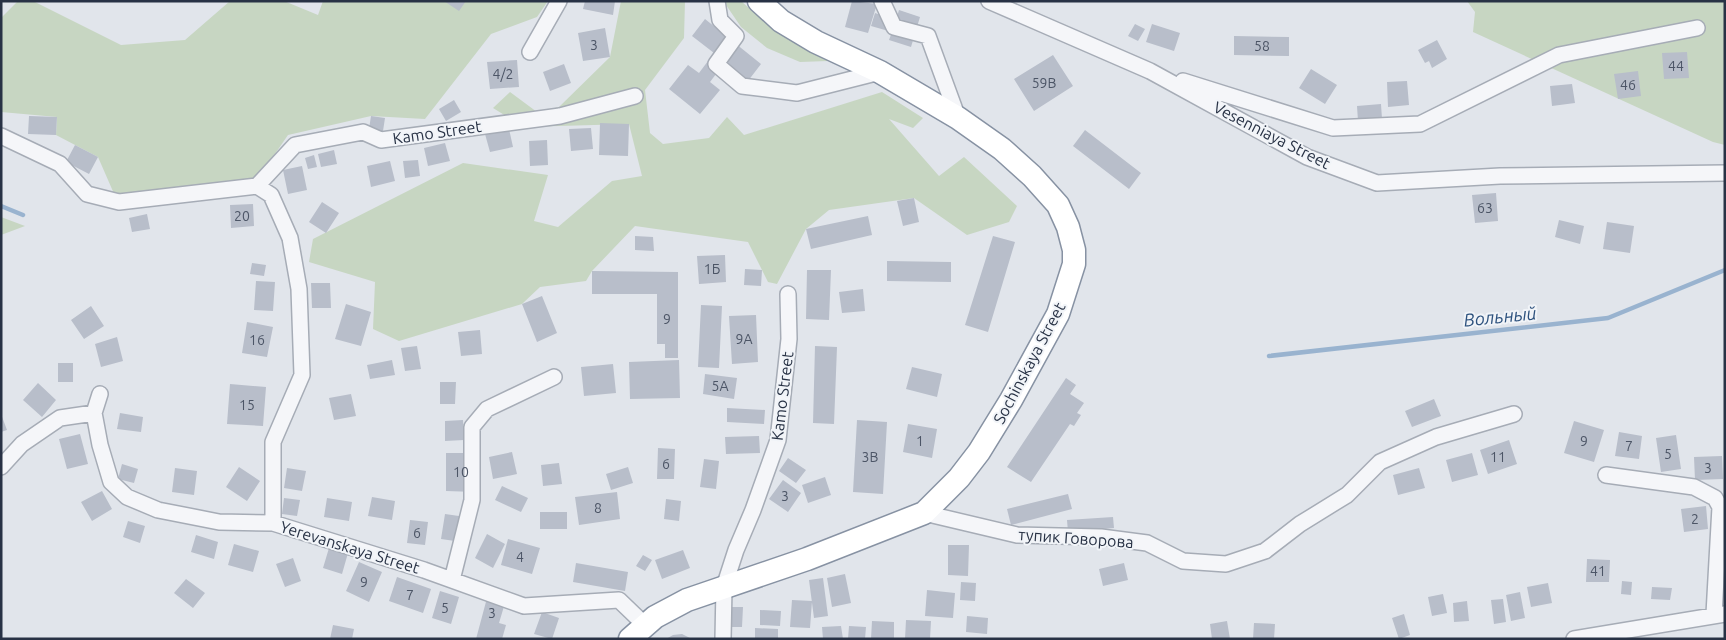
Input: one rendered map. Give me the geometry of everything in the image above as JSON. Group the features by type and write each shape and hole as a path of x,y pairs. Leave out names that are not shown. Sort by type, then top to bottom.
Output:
{"highway":[{"name":"Sochinskaya Street","path":"638,632 688,600 807,560 924,513 958,478 979,452 1011,400 1058,314 1074,264 1074,250 1068,227 1051,195 1002,149 958,118 880,72 816,42 780,11 759,1"}],"street":[{"path":"530,52 559,1"},
{"path":"717,1 720,20 736,36 716,64 742,86 797,93 880,72"},
{"path":"882,1 894,27 928,36 958,118"},
{"name":"Vesenniaya Street","path":"989,1 1150,71 1307,157 1377,183 1500,176 1725,173"},
{"path":"1150,71 1333,128 1420,124 1559,55 1697,28"},
{"name":"Kamo Street","path":"257,186 295,145 363,132 381,140 560,116 635,96"},
{"path":"1,136 60,164 86,194 119,202 257,186 271,195 290,238 299,289 302,375 272,442 273,523"},
{"name":"Kamo Street","path":"723,639 724,587 778,440 790,339 788,294"},
{"path":"452,580 472,500 472,427 486,408 554,377"},
{"path":"1,467 22,444 60,418 94,413 100,394"},
{"name":"Yerevanskaya Street","path":"94,413 100,445 111,482 127,497 158,510 219,522 273,523 452,580 524,606 619,600 638,632"},
{"name":"тупик Говорова","path":"924,513 1017,535 1100,537 1147,543 1183,561 1226,564 1265,551 1300,524 1347,495 1380,462 1436,437 1514,414"},
{"path":"1,448 22,444"},
{"path":"1574,639 1719,614 1720,506 1715,498 1694,488 1606,474"}],"green space":[{"path":"18,1 33,1 121,45 185,40 230,1 284,1 318,15 323,1 548,1 537,17 491,34 425,119 371,116 288,135 257,180 115,196 98,157 56,135 57,117 1,112 1,18"},
{"path":"621,1 685,1 684,38 645,90 650,133 663,144 709,138 727,117 744,135 882,92 923,118 913,128 889,119 939,176 964,157 1017,206 1009,222 967,235 914,198 829,210 806,229 777,284 768,282 748,242 635,226 592,271 586,281 540,287 522,304 399,341 373,329 375,282 309,262 313,239 463,163 548,175 534,221 558,227 612,181 642,176 629,124 524,127 493,108 510,92 537,112 559,107 610,57"},
{"path":"741,1 761,18 781,30 826,51 828,61 800,62 767,48 741,27 724,2"},
{"path":"1467,1 1725,1 1725,145 1713,142 1473,32 1475,12"},
{"path":"1,217 25,226 1,235"}],"building":[{"path":"444,1 466,1 459,11"},
{"path":"585,1 615,1 613,15 583,9"},
{"path":"852,1 877,4 868,33 845,27"},
{"path":"899,10 920,17 911,47 889,40 892,32 871,26 875,13 896,20"},
{"path":"705,19 761,64 748,81 725,62 710,82 720,90 700,114 669,89 688,65 699,73 714,53 692,36"},
{"path":"1135,24 1145,29 1138,41 1128,36"},
{"path":"1152,24 1180,33 1174,51 1146,42"},
{"path":"605,28 610,57 583,61 578,33"},
{"path":"1234,36 1289,37 1289,56 1234,55"},
{"path":"1437,40 1447,59 1432,68 1429,61 1425,63 1418,50"},
{"path":"1687,52 1689,78 1664,79 1662,53"},
{"path":"1053,55 1073,86 1034,111 1014,79"},
{"path":"517,60 519,87 490,89 487,62"},
{"path":"564,64 571,83 550,91 543,72"},
{"path":"1311,69 1337,85 1325,104 1299,88"},
{"path":"1638,71 1641,96 1618,99 1614,74"},
{"path":"1407,81 1409,105 1388,107 1387,82"},
{"path":"1572,84 1575,103 1552,106 1550,86"},
{"path":"454,100 461,112 446,121 439,109"},
{"path":"1381,104 1382,119 1358,121 1357,106"},
{"path":"29,116 57,117 56,135 28,134"},
{"path":"371,116 385,118 383,131 369,129"},
{"path":"600,123 629,124 628,156 599,155"},
{"path":"591,128 593,149 571,151 569,129"},
{"path":"509,129 513,147 490,152 485,134"},
{"path":"1085,130 1141,173 1129,189 1073,146"},
{"path":"547,140 548,165 530,166 529,141"},
{"path":"445,143 450,161 428,166 424,148"},
{"path":"75,145 98,157 89,174 66,162"},
{"path":"334,150 337,164 321,167 318,154"},
{"path":"314,155 317,167 308,169 305,158"},
{"path":"418,160 420,176 405,178 403,161"},
{"path":"390,161 395,181 371,187 367,166"},
{"path":"302,166 307,190 288,194 283,170"},
{"path":"1496,193 1498,221 1475,223 1472,195"},
{"path":"914,198 919,222 903,226 897,201"},
{"path":"322,202 339,213 326,233 309,222"},
{"path":"253,204 254,226 231,228 230,205"},
{"path":"147,214 150,229 132,232 129,218"},
{"path":"868,216 872,235 811,249 806,229"},
{"path":"1559,220 1584,226 1580,244 1555,237"},
{"path":"1607,222 1634,226 1630,253 1603,249"},
{"path":"635,236 653,237 654,251 635,250"},
{"path":"993,236 1015,242 988,332 965,325"},
{"path":"725,255 726,282 699,284 697,256"},
{"path":"887,261 951,262 951,282 887,281"},
{"path":"252,263 266,265 264,276 250,274"},
{"path":"745,269 762,270 761,286 744,285"},
{"path":"807,270 831,270 829,320 806,319"},
{"path":"592,271 678,272 678,358 665,358 665,344 657,344 657,294 592,294"},
{"path":"256,281 275,282 273,311 254,310"},
{"path":"311,283 330,283 331,308 312,308"},
{"path":"863,289 865,311 842,313 839,292"},
{"path":"542,296 557,333 537,342 522,304"},
{"path":"346,304 371,312 361,346 335,339"},
{"path":"701,305 722,306 719,368 698,367"},
{"path":"91,306 104,326 84,339 71,320"},
{"path":"756,315 758,362 732,364 729,316"},
{"path":"247,322 273,327 267,357 242,353"},
{"path":"480,330 482,354 461,356 458,332"},
{"path":"117,337 123,361 101,367 95,344"},
{"path":"417,346 421,369 405,371 401,348"},
{"path":"815,346 837,347 834,424 813,423"},
{"path":"392,360 395,375 370,379 367,365"},
{"path":"679,360 680,398 630,399 629,362"},
{"path":"58,363 73,363 73,382 58,382"},
{"path":"613,364 616,393 584,396 581,367"},
{"path":"912,367 942,374 937,397 906,389"},
{"path":"705,374 737,378 734,399 703,394"},
{"path":"1066,378 1076,385 1070,394 1084,403 1077,413 1081,415 1074,426 1070,424 1031,482 1007,467"},
{"path":"440,382 456,382 455,404 440,404"},
{"path":"38,383 56,400 42,417 23,400"},
{"path":"230,384 266,387 263,426 227,424"},
{"path":"351,394 356,416 334,420 329,398"},
{"path":"1434,399 1441,416 1412,427 1405,411"},
{"path":"727,408 765,410 764,424 727,422"},
{"path":"120,413 143,417 141,432 117,429"},
{"path":"1,414 7,430 1,432"},
{"path":"463,420 464,440 445,441 445,421"},
{"path":"857,420 887,422 883,494 853,492"},
{"path":"1574,421 1604,430 1594,462 1564,453"},
{"path":"908,424 937,429 932,458 903,452"},
{"path":"1619,432 1642,436 1639,459 1615,456"},
{"path":"80,434 88,464 67,469 59,439"},
{"path":"1676,435 1681,469 1661,472 1656,438"},
{"path":"759,436 760,453 726,454 725,437"},
{"path":"1509,440 1517,464 1488,474 1480,450"},
{"path":"658,448 675,449 674,479 657,479"},
{"path":"512,452 517,474 493,479 489,457"},
{"path":"446,453 476,453 476,492 446,491"},
{"path":"1472,453 1478,475 1452,482 1446,460"},
{"path":"1722,456 1723,479 1695,480 1694,457"},
{"path":"788,458 806,470 796,483 779,471"},
{"path":"704,459 719,461 716,489 700,487"},
{"path":"559,463 562,484 543,486 541,465"},
{"path":"122,464 138,469 134,483 118,479"},
{"path":"239,467 260,481 247,501 226,487"},
{"path":"628,467 633,483 611,490 606,474"},
{"path":"175,468 197,471 194,495 172,492"},
{"path":"287,468 306,471 302,491 284,488"},
{"path":"1419,468 1425,488 1398,495 1393,475"},
{"path":"825,477 831,495 808,503 802,485"},
{"path":"783,480 801,493 788,512 769,499"},
{"path":"502,486 528,498 521,512 495,500"},
{"path":"102,491 112,509 92,521 81,502"},
{"path":"617,492 620,519 579,525 575,497"},
{"path":"1068,494 1072,509 1011,525 1007,509"},
{"path":"372,497 395,501 392,520 368,516"},
{"path":"284,498 300,500 297,516 282,514"},
{"path":"327,498 352,502 349,521 324,517"},
{"path":"666,499 681,501 679,521 664,519"},
{"path":"1706,506 1708,529 1684,532 1681,509"},
{"path":"540,512 567,512 567,529 540,529"},
{"path":"445,514 466,517 462,542 441,539"},
{"path":"1113,517 1114,528 1068,532 1067,520"},
{"path":"410,520 428,522 425,545 407,543"},
{"path":"128,521 145,526 140,543 123,537"},
{"path":"487,534 505,544 493,568 475,558"},
{"path":"196,535 218,542 214,559 191,552"},
{"path":"508,539 540,548 532,574 501,565"},
{"path":"234,544 259,551 253,572 228,565"},
{"path":"948,545 969,545 968,576 948,575"},
{"path":"329,548 348,553 342,574 323,568"},
{"path":"683,550 690,568 662,579 655,560"},
{"path":"643,555 652,560 645,571 636,566"},
{"path":"293,558 301,581 285,587 276,564"},
{"path":"1587,559 1610,560 1609,582 1586,582"},
{"path":"359,562 382,572 369,602 346,591"},
{"path":"576,563 628,572 625,591 573,582"},
{"path":"1124,563 1128,580 1103,586 1099,569"},
{"path":"845,574 851,603 832,607 827,578"},
{"path":"397,577 431,589 423,613 389,601"},
{"path":"823,578 828,616 814,618 809,580"},
{"path":"186,579 205,593 193,608 174,593"},
{"path":"1622,581 1632,582 1631,595 1621,594"},
{"path":"961,582 976,583 975,601 960,600"},
{"path":"1548,583 1552,603 1531,607 1527,587"},
{"path":"1652,587 1672,588 1670,600 1651,599"},
{"path":"927,590 955,593 953,618 925,616"},
{"path":"440,591 459,597 451,624 432,618"},
{"path":"1520,592 1525,618 1511,621 1506,595"},
{"path":"1443,594 1447,613 1432,616 1428,597"},
{"path":"487,598 505,603 499,623 506,625 502,639 476,639"},
{"path":"1503,599 1506,622 1494,624 1491,600"},
{"path":"792,600 812,601 810,628 790,627"},
{"path":"1467,601 1469,621 1454,622 1453,603"},
{"path":"731,607 743,607 742,627 731,627"},
{"path":"760,610 781,611 780,626 760,625"},
{"path":"542,612 559,618 552,639 534,634"},
{"path":"1404,614 1410,635 1399,639 1392,618"},
{"path":"967,616 988,618 987,634 966,632"},
{"path":"906,620 931,621 930,639 905,639"},
{"path":"872,621 894,622 894,639 871,639"},
{"path":"1227,621 1230,639 1212,639 1210,624"},
{"path":"1254,623 1275,624 1274,639 1253,639"},
{"path":"333,625 354,629 352,639 330,639"},
{"path":"841,626 843,639 823,639 822,627"},
{"path":"849,626 866,627 865,639 848,639"},
{"path":"755,628 778,629 778,639 755,639"},
{"path":"682,634 692,639 666,639 673,635"}],"waterway":[{"name":"Вольный","path":"1,206 23,215"},
{"name":"Вольный","path":"1269,356 1608,318 1725,270"}]}
